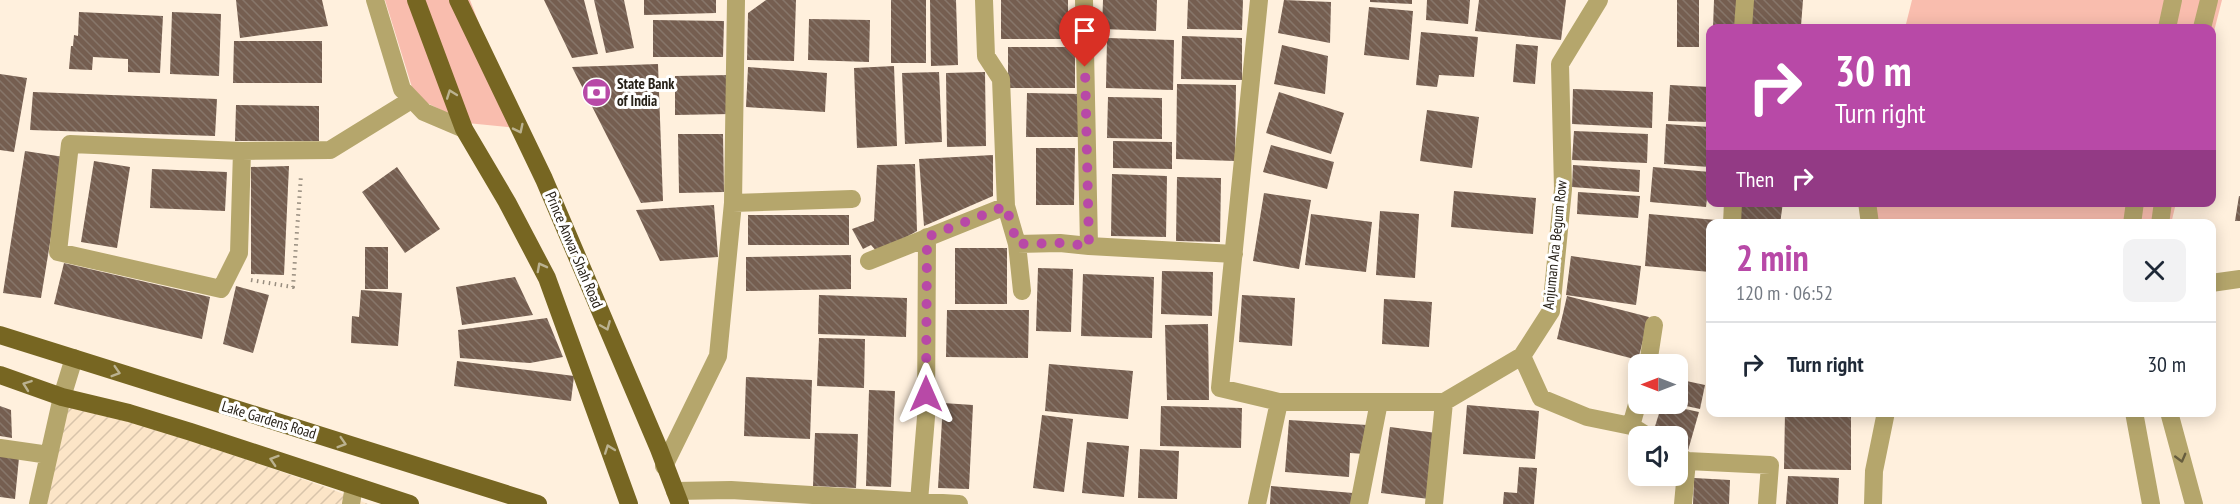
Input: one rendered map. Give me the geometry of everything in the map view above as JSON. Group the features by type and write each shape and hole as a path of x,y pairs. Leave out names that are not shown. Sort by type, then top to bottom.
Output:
{"main road":[{"path":"416,0 464,129 507,202 547,278 629,504"},
{"name":"Prince Anwar Shah Road","path":"458,0 544,180 659,449 677,497"},
{"name":"Lake Gardens Road","path":"0,336 538,504"},
{"path":"0,375 62,398 129,413 353,495 410,504"}],"street":[{"path":"375,0 402,89 424,112 464,129"},
{"path":"664,466 718,356 733,203 736,0"},
{"path":"984,0 986,56 1000,79 1006,206 1017,244 1022,291"},
{"path":"1084,0 1089,246"},
{"path":"1258,0 1220,388 1279,402 1444,402 1434,504"},
{"name":"Anjuman Ara Begum Row","path":"1444,402 1522,356 1551,311 1563,189 1560,64 1599,0"},
{"path":"1743,24 1745,0"},
{"path":"2168,24 2173,0"},
{"path":"2203,24 2209,0"},
{"path":"242,151 239,254 221,289 58,252 70,144 242,151 330,150 411,100"},
{"path":"733,203 852,199"},
{"path":"869,261 1006,206"},
{"path":"919,501 926,417 927,237"},
{"path":"1017,244 1060,243 1234,254"},
{"path":"2216,282 2240,279"},
{"path":"1650,354 1654,325"},
{"path":"1522,356 1541,398 1587,417 1631,426 1634,414"},
{"path":"38,504 62,398 74,358"},
{"path":"1257,504 1279,402"},
{"path":"1359,504 1379,402"},
{"path":"1872,504 1875,471 1885,417"},
{"path":"2135,417 2151,504"},
{"path":"2170,417 2194,504"},
{"path":"0,448 49,455"},
{"path":"1688,458 1770,465 1767,504"},
{"path":"1683,486 1683,504"},
{"path":"677,497 731,490 959,504"}],"path":[{"path":"227,276 293,287 302,151"}],"shaded area":[{"path":"385,0 470,0 519,128 467,123 415,97"},
{"path":"1912,0 2222,0 2216,24 1906,24"},
{"path":"1874,207 2175,207 2172,219 1875,219"},
{"path":"61,395 331,489 368,504 47,504"}],"building":[{"path":"236,0 322,0 328,26 240,38"},
{"path":"544,0 584,0 598,54 572,58"},
{"path":"594,0 624,0 634,48 606,53"},
{"path":"644,0 716,0 716,13 644,15"},
{"path":"766,0 796,0 794,61 747,60 748,13"},
{"path":"891,0 926,0 926,63 891,63"},
{"path":"930,0 956,0 958,65 931,66"},
{"path":"1001,0 1068,0 1068,39 1001,39"},
{"path":"1103,0 1157,0 1156,31 1102,29"},
{"path":"1188,0 1243,0 1242,30 1187,29"},
{"path":"1284,0 1331,2 1330,43 1278,33"},
{"path":"1370,0 1412,0 1412,4 1370,2"},
{"path":"1427,0 1470,0 1468,24 1426,20"},
{"path":"1479,0 1566,0 1561,40 1475,31"},
{"path":"1677,0 1699,0 1699,47 1677,47"},
{"path":"1714,0 1738,0 1737,24 1713,24"},
{"path":"1749,0 1803,0 1801,24 1748,24"},
{"path":"1369,7 1413,11 1409,60 1364,55"},
{"path":"79,12 163,16 160,73 128,72 128,59 93,57 92,70 69,69 74,35 78,36"},
{"path":"172,12 221,14 219,76 170,74"},
{"path":"809,19 870,20 869,62 808,60"},
{"path":"653,20 724,21 723,57 653,57"},
{"path":"1421,32 1478,37 1474,77 1439,75 1437,87 1416,85"},
{"path":"1182,36 1242,38 1242,80 1181,79"},
{"path":"1107,38 1174,40 1173,90 1106,88"},
{"path":"234,41 322,41 322,83 233,83"},
{"path":"1516,44 1538,46 1535,84 1513,82"},
{"path":"1282,45 1328,56 1325,94 1274,84"},
{"path":"1008,47 1075,47 1075,88 1008,88"},
{"path":"658,64 663,201 641,203 572,67"},
{"path":"894,66 897,146 857,148 854,68"},
{"path":"748,67 827,73 825,112 746,107"},
{"path":"939,72 942,142 905,144 902,73"},
{"path":"985,72 986,146 947,147 946,73"},
{"path":"0,74 27,78 14,152 0,150"},
{"path":"730,75 731,114 675,115 675,76"},
{"path":"1177,84 1236,85 1235,161 1176,159"},
{"path":"1670,85 1706,87 1706,122 1668,121"},
{"path":"1573,89 1653,92 1652,128 1572,124"},
{"path":"33,92 217,99 215,136 30,130"},
{"path":"1279,92 1344,113 1331,154 1266,133"},
{"path":"1027,93 1080,94 1080,137 1026,137"},
{"path":"1108,97 1162,98 1162,139 1107,138"},
{"path":"236,105 319,106 319,141 235,141"},
{"path":"1427,110 1479,117 1472,168 1420,161"},
{"path":"1666,124 1706,127 1706,167 1664,164"},
{"path":"1574,131 1648,134 1647,163 1572,160"},
{"path":"678,134 723,134 724,192 679,193"},
{"path":"1113,141 1172,142 1172,169 1113,168"},
{"path":"1271,145 1334,162 1327,189 1263,172"},
{"path":"1036,148 1075,148 1074,205 1036,205"},
{"path":"25,151 64,157 41,298 3,293"},
{"path":"993,155 993,196 924,226 919,159"},
{"path":"94,161 130,167 117,248 81,242"},
{"path":"915,164 917,231 878,253 871,245 863,249 852,229 874,221 877,165"},
{"path":"1573,165 1640,170 1639,192 1572,187"},
{"path":"289,166 284,275 251,274 251,167"},
{"path":"397,167 440,229 405,253 362,192"},
{"path":"1653,167 1706,172 1706,207 1650,202"},
{"path":"152,169 227,172 225,211 150,208"},
{"path":"1112,174 1167,176 1166,237 1111,236"},
{"path":"1177,177 1221,178 1220,242 1176,241"},
{"path":"1454,191 1536,198 1533,234 1451,227"},
{"path":"1578,192 1640,196 1638,218 1577,214"},
{"path":"1264,193 1311,200 1299,269 1253,261"},
{"path":"2239,196 2240,221 2235,221"},
{"path":"714,205 718,257 660,261 636,210"},
{"path":"1741,207 1782,207 1781,219 1739,219"},
{"path":"1380,211 1419,214 1415,278 1376,275"},
{"path":"1311,214 1372,222 1366,272 1305,265"},
{"path":"1649,214 1706,219 1706,272 1645,266"},
{"path":"748,215 849,215 849,245 748,245"},
{"path":"365,247 388,247 388,289 365,289"},
{"path":"955,248 1007,248 1007,304 955,304"},
{"path":"851,255 851,289 746,291 746,257"},
{"path":"1571,256 1641,266 1636,305 1566,295"},
{"path":"64,263 210,297 202,339 54,304"},
{"path":"1038,268 1073,269 1071,332 1036,331"},
{"path":"1162,271 1213,272 1212,316 1161,314"},
{"path":"1083,274 1154,277 1152,338 1081,336"},
{"path":"515,277 533,315 462,325 456,287"},
{"path":"236,286 269,295 253,353 223,344"},
{"path":"361,290 402,293 398,346 351,343 352,316 359,317"},
{"path":"819,295 907,298 906,337 818,334"},
{"path":"1242,295 1295,298 1292,346 1239,342"},
{"path":"1567,296 1649,317 1640,354 1628,354 1628,357 1557,339"},
{"path":"1384,299 1432,302 1429,347 1382,344"},
{"path":"947,310 1029,310 1028,358 946,357"},
{"path":"547,318 563,357 530,363 460,358 458,330"},
{"path":"1208,324 1209,400 1167,400 1165,325"},
{"path":"819,338 865,339 864,388 817,386"},
{"path":"457,361 574,376 571,401 454,386"},
{"path":"1049,364 1133,371 1128,419 1045,411"},
{"path":"746,377 812,380 810,439 744,436"},
{"path":"1688,381 1705,385 1700,409 1688,406"},
{"path":"869,390 895,391 891,487 866,486"},
{"path":"943,403 973,405 969,489 938,488"},
{"path":"1467,405 1539,411 1535,459 1463,454"},
{"path":"0,406 11,410 12,438 0,436"},
{"path":"1161,406 1242,408 1241,448 1160,446"},
{"path":"1688,410 1699,412 1688,450 1688,426 1655,426 1659,414 1688,414"},
{"path":"1042,415 1073,419 1064,492 1033,488"},
{"path":"1785,417 1851,417 1851,470 1784,469"},
{"path":"1289,420 1367,425 1365,454 1350,453 1349,477 1285,472"},
{"path":"1390,427 1437,433 1429,499 1381,493"},
{"path":"815,433 858,434 856,488 813,486"},
{"path":"1087,442 1129,446 1124,497 1082,493"},
{"path":"1140,449 1179,451 1177,499 1138,498"},
{"path":"0,456 19,458 15,499 0,497"},
{"path":"1519,467 1537,468 1534,504 1503,504 1504,492 1517,493"},
{"path":"1788,476 1839,478 1838,504 1786,504"},
{"path":"1694,478 1730,480 1729,504 1693,504"},
{"path":"1271,486 1353,493 1352,504 1270,504"}],"place":[{"name":"State Bank of India","path":"596,93"}],"route":[{"path":"926,394 927,237 1006,206 1017,244 1060,243 1089,246 1085,67"}]}
